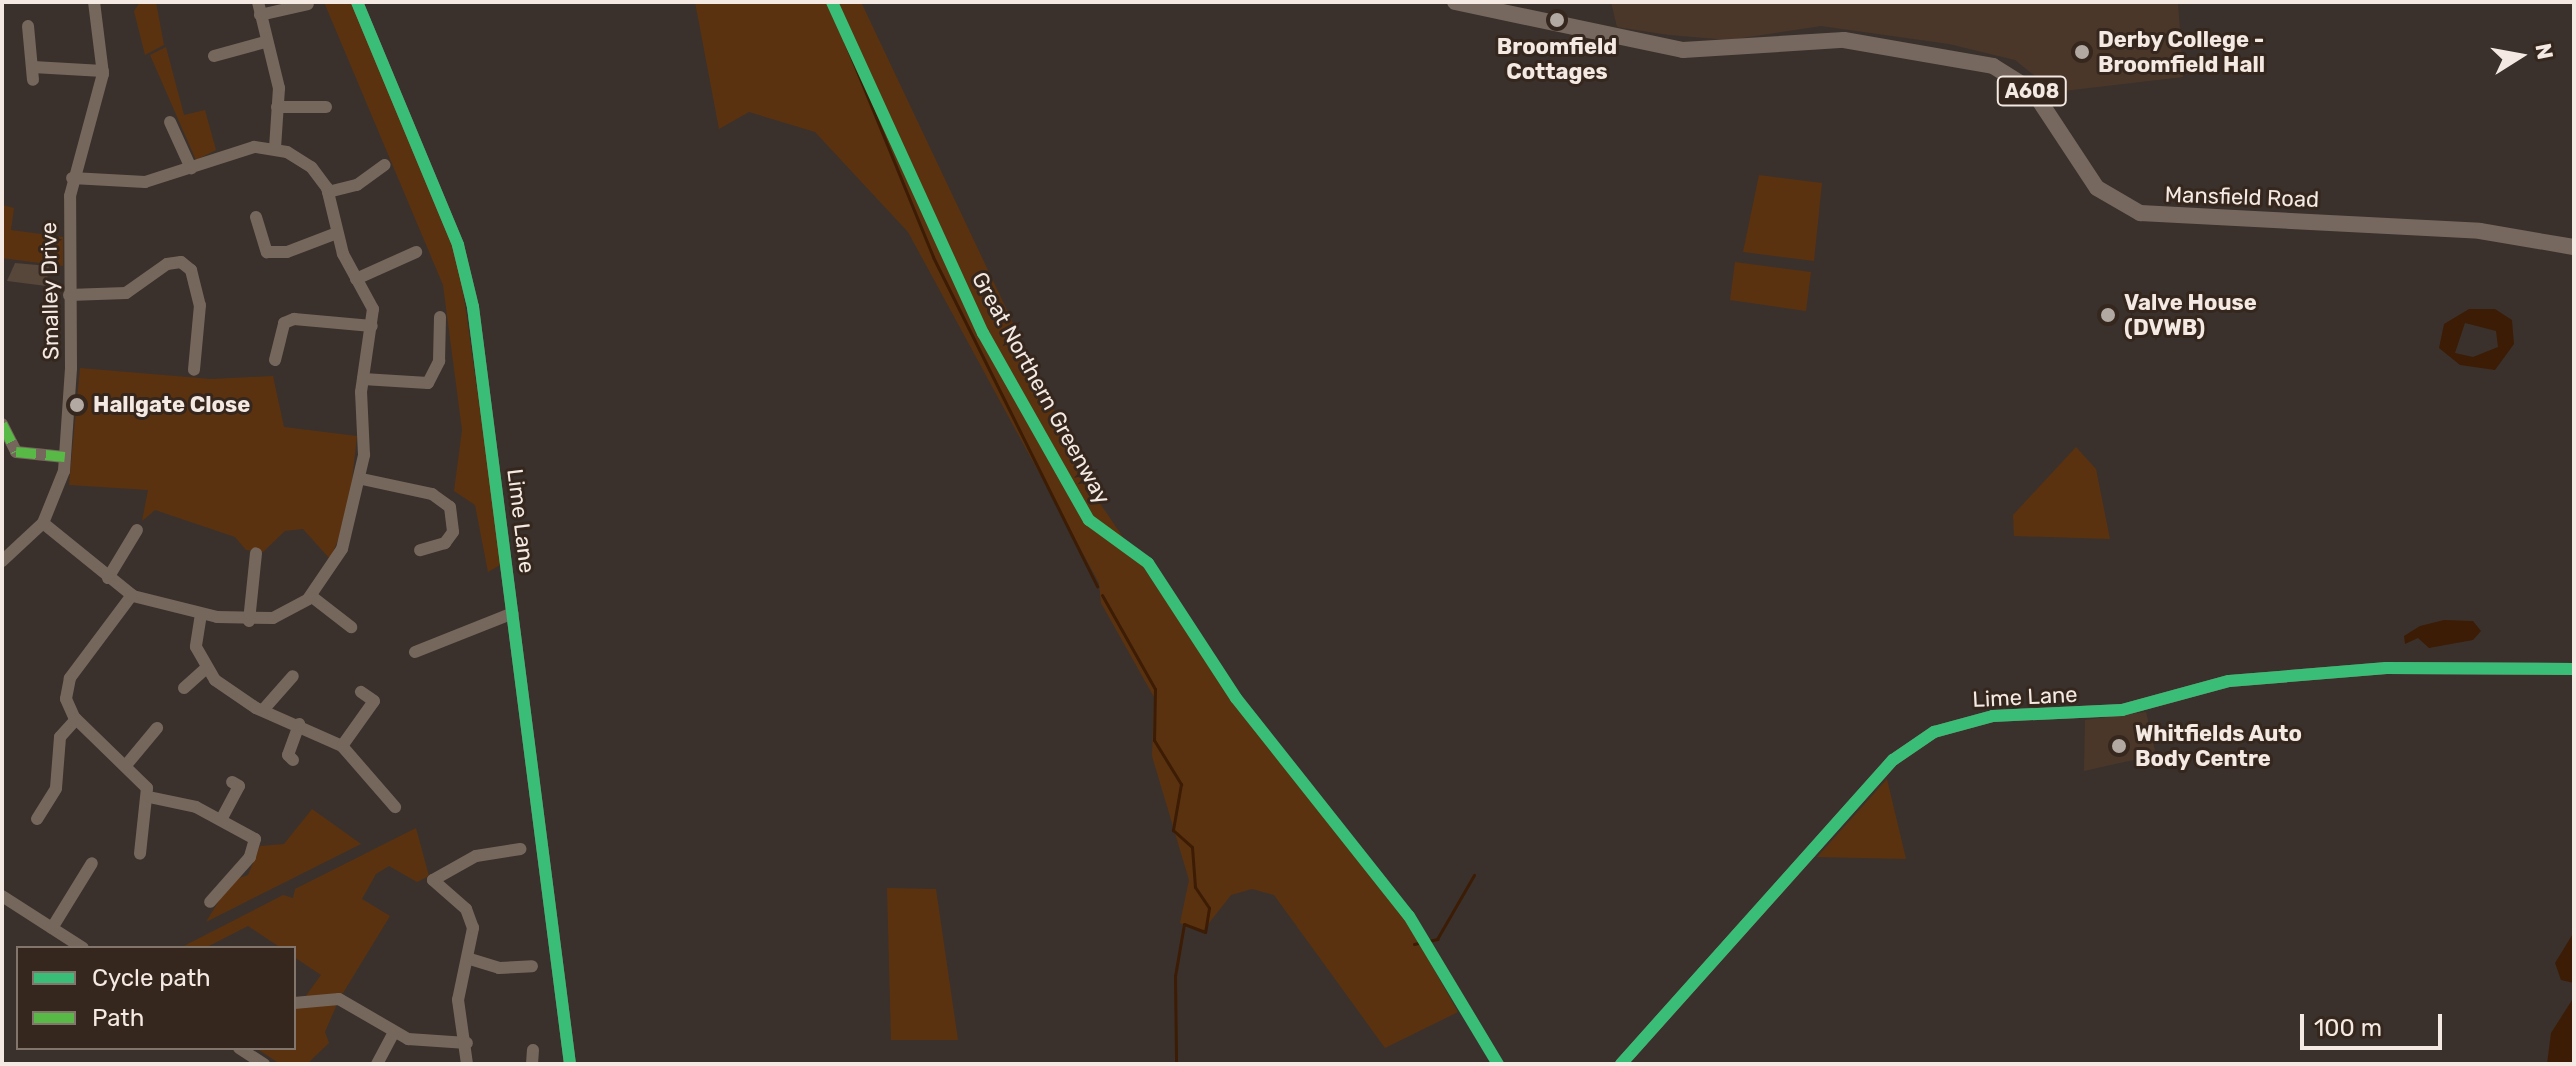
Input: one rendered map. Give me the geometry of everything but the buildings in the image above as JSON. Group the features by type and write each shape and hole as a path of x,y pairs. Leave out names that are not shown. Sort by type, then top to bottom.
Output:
{"main road":[{"name":"Mansfield Road","path":"1455,2 1683,50 1844,40 1993,66 2033,91 2097,188 2140,213 2480,231 2574,247"}],"street":[{"name":"Smalley Drive","path":"2,561 43,523 60,491 65,457 72,178 103,71 94,2"},
{"name":"Lime Lane","path":"357,2 464,265 513,613 570,1064"},
{"path":"275,148 277,78 265,42 259,8 308,4"},
{"path":"28,26 33,80"},
{"path":"214,56 265,42"},
{"path":"33,67 103,71"},
{"path":"277,107 326,107"},
{"path":"170,122 191,168"},
{"path":"43,523 132,595 201,614 249,621 273,618 311,596 350,532 362,479 363,379 372,326 370,301 356,279 337,233 328,192 311,167 275,148 238,150 191,168 129,183 72,178"},
{"path":"328,192 357,185 385,165"},
{"path":"256,217 267,252 287,252 337,233"},
{"path":"356,279 416,252"},
{"path":"69,295 126,293 167,264 181,262 191,270 200,305 194,370"},
{"path":"363,379 425,391 436,374 440,317"},
{"path":"275,360 284,323 294,319 372,326"},
{"path":"2,424 6,444 29,457 65,457"},
{"path":"362,479 432,494 450,507 453,532 445,543 420,550"},
{"path":"108,578 137,530"},
{"path":"249,621 256,553"},
{"path":"132,595 70,678 66,699 76,719 127,764 149,797 222,818 248,831 256,847 210,902"},
{"path":"311,596 351,627"},
{"path":"415,652 513,613"},
{"path":"201,614 195,642 206,668 263,710 342,746 395,807"},
{"path":"184,688 206,668"},
{"name":"Lime Lane","path":"1621,1064 1893,760 1934,732 1993,716 2122,710 2229,681 2386,668 2574,669"},
{"path":"263,710 293,676"},
{"path":"342,746 374,701 361,692"},
{"path":"37,819 55,805 60,737 76,719"},
{"path":"293,760 288,755 299,724"},
{"path":"127,764 157,728"},
{"path":"222,818 239,786 232,782"},
{"path":"140,854 149,797"},
{"path":"467,1064 467,1043 458,1000 474,936 466,909 433,880 455,865 500,846 520,849"},
{"path":"52,928 92,863"},
{"path":"2,896 80,946"},
{"path":"470,959 515,960 532,966"},
{"path":"296,1003 346,1001 394,1032 423,1043 467,1043"},
{"path":"377,1064 394,1032"},
{"path":"242,1050 264,1064"},
{"path":"532,1064 533,1050"}],"shaded area":[{"path":"140,2 156,2 164,45 145,55 134,11"},
{"path":"324,2 352,2 459,263 502,564 488,572 475,505 454,491 462,430 443,285"},
{"path":"695,2 861,2 1095,496 1215,673 1406,920 1458,1012 1385,1048 1274,895 1252,889 1231,895 1202,932 1180,923 1189,880 1152,756 1154,697 1101,603 1099,583 908,232 815,132 749,112 719,129"},
{"name":"Derby College - Broomfield Hall","path":"1611,2 2178,2 2183,77 2055,92 2015,60 1949,44 1821,26 1729,40 1669,35 1617,27"},
{"path":"166,47 184,115 205,110 216,150 196,160 150,55"},
{"path":"1759,175 1822,183 1814,261 1743,252"},
{"path":"2,205 14,208 11,230 63,237 63,266 2,258"},
{"path":"1735,262 1811,272 1806,311 1730,300"},
{"path":"2469,309 2495,309 2512,320 2514,344 2495,370 2460,365 2439,348 2444,324","holes":["2465,323 2496,331 2498,347 2473,357 2455,353"]},
{"path":"80,368 211,379 273,376 284,427 357,436 348,516 330,559 303,529 285,531 263,552 246,550 235,537 155,510 142,521 148,490 69,485"},
{"path":"2076,447 2096,469 2110,539 2014,536 2013,515"},
{"path":"2444,620 2473,621 2481,631 2473,640 2429,648 2418,638 2405,644 2404,636 2420,626"},
{"name":"Whitfields Auto Body Centre","path":"2146,712 2156,755 2084,771 2085,720"},
{"path":"1887,779 1906,859 1817,857"},
{"path":"312,809 361,844 206,922 231,881 248,875 260,846 284,844"},
{"path":"416,828 429,876 417,882 389,866 376,874 362,899 390,916 343,993 305,997 321,975 296,958 296,946 278,946 248,926 209,946 184,946 283,895 293,898 295,889"},
{"path":"887,888 936,889 958,1040 891,1040"},
{"path":"2574,932 2574,983 2561,980 2555,963"},
{"path":"2574,997 2574,1064 2547,1064 2551,1033"},
{"path":"337,1004 325,1032 329,1043 307,1064 280,1064 259,1050 296,1050 296,1008"}],"waterway":[{"path":"845,42 933,257 1097,586"},
{"path":"1102,595 1155,689 1154,740 1181,784 1173,830 1192,847 1195,887 1209,908 1205,932 1184,924 1175,976 1176,1064"},
{"path":"1414,944 1437,939 1474,875"}],"marked path":[{"path":"2,424 16,452 65,457"}],"cycle path":[{"path":"357,2 458,245 473,307 570,1064"},
{"name":"Great Northern Greenway","path":"832,2 983,333 1089,520 1148,563 1236,698 1409,916 1498,1064"},
{"path":"1621,1064 1893,760 1934,732 1993,716 2122,710 2229,681 2386,668 2574,669"}],"place":[{"name":"Broomfield Cottages","path":"1557,20"},
{"name":"Derby College - Broomfield Hall","path":"2082,52"},
{"name":"Valve House (DVWB)","path":"2108,315"},
{"name":"Hallgate Close","path":"77,405"},
{"name":"Whitfields Auto Body Centre","path":"2119,746"}]}
